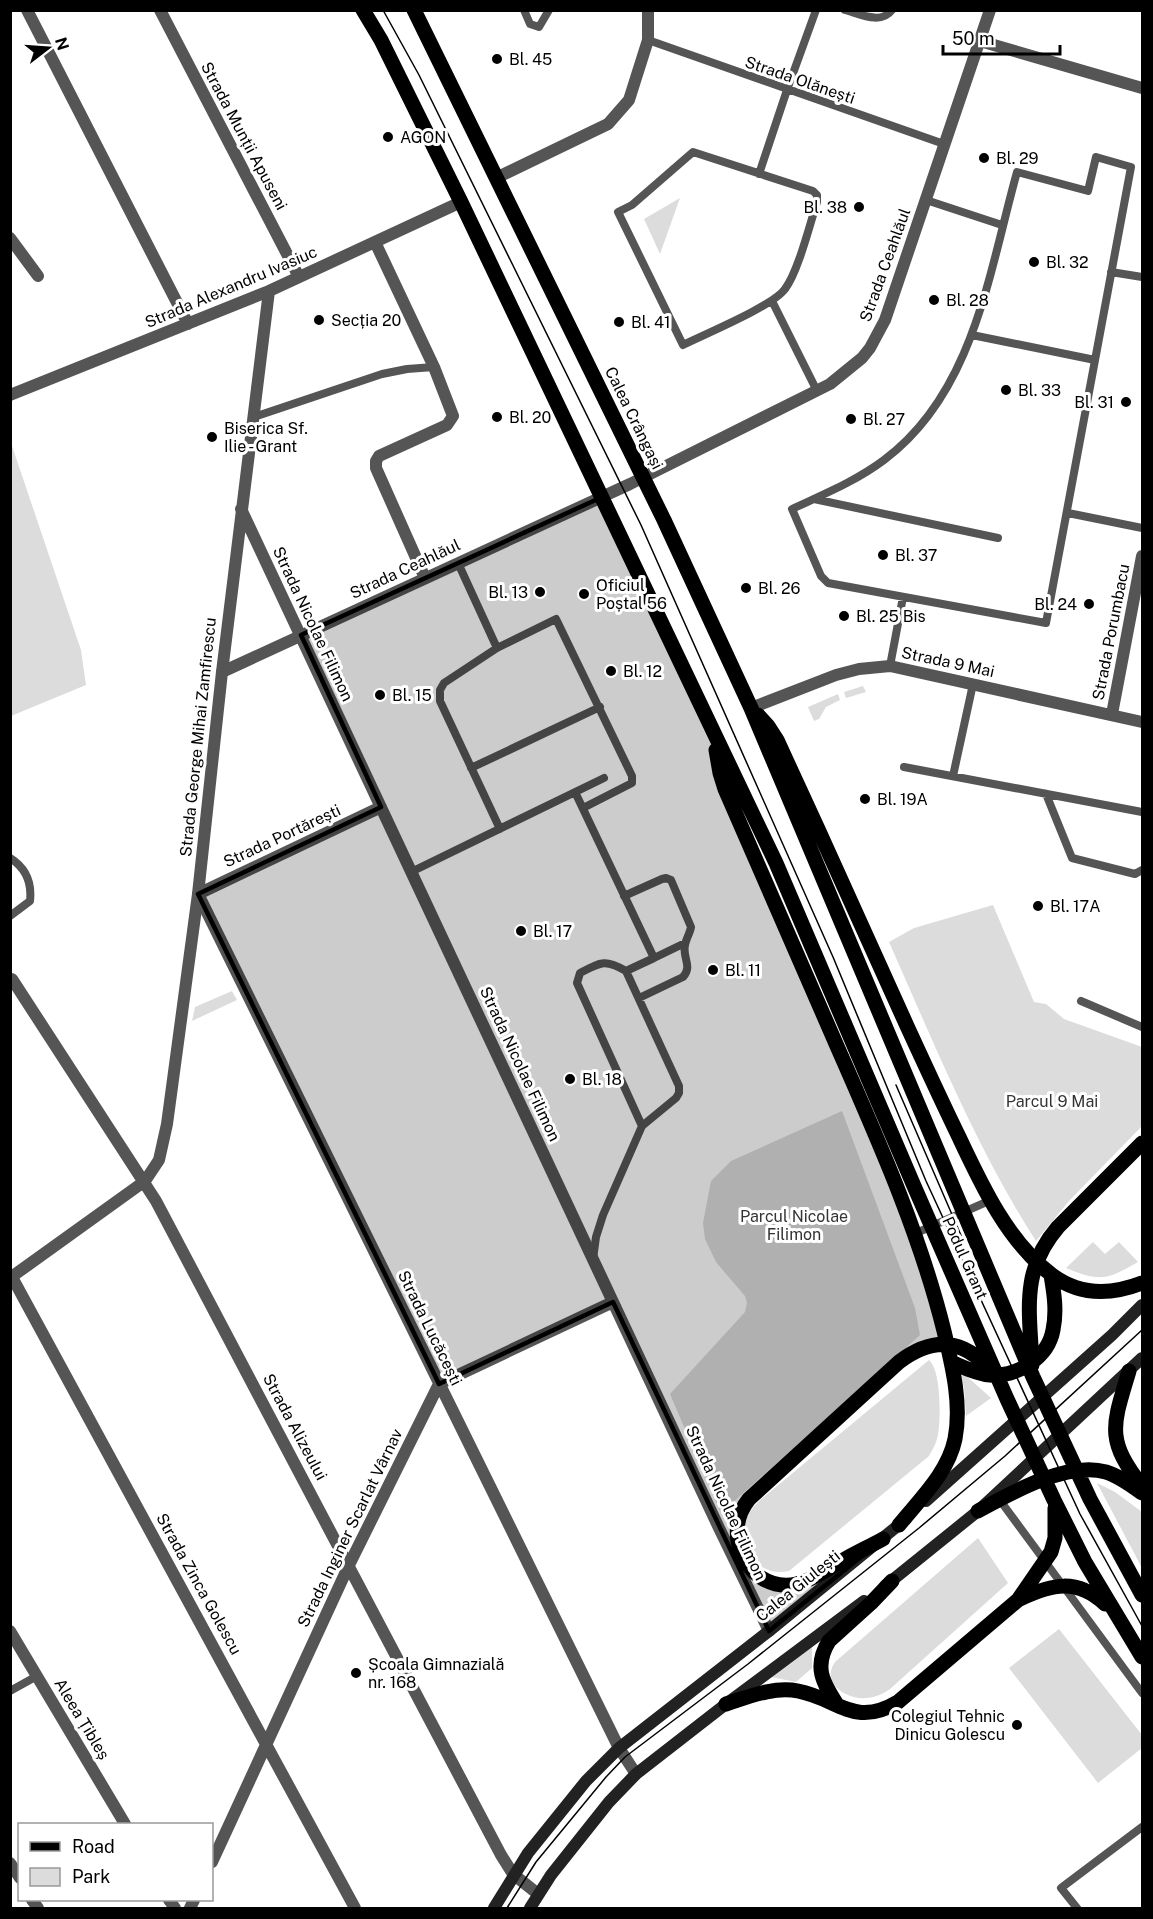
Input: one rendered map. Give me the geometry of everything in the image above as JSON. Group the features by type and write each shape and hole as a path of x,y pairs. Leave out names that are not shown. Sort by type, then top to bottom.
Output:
{"main road":[{"path":"363,10 381,40 461,202 713,732 725,789 886,1159 932,1283 951,1362 958,1419 955,1440 948,1460 939,1475 899,1525"},
{"name":"Calea Crângași","path":"415,11 643,477 750,708 808,848"},
{"path":"750,708 768,726 777,740 946,1111 991,1200 1027,1251 1051,1275 1076,1288 1092,1292 1110,1293 1143,1283"},
{"name":"Podul Grant","path":"713,732 777,863 1007,1399 1085,1562 1143,1657"},
{"name":"Podul Grant","path":"808,848 1033,1377 1090,1499 1143,1595"},
{"path":"1033,1377 1029,1289 1037,1257 1058,1227 1143,1143"},
{"path":"951,1362 990,1375 1011,1374 1030,1363 1043,1350 1053,1332 1055,1307 1051,1275"},
{"name":"Calea Giulești","path":"494,1908 528,1852 586,1781 618,1748 883,1539 1143,1305"},
{"path":"883,1539 803,1583 777,1585 758,1575 744,1560 738,1540 739,1517 749,1499 899,1362 917,1350 943,1344 969,1352 984,1364 1007,1399"},
{"path":"530,1908 551,1875 609,1802 636,1774 892,1581 978,1511 1143,1358"},
{"path":"1129,1371 1116,1414 1116,1438 1121,1456 1143,1486"},
{"path":"978,1511 1038,1481 1073,1472 1093,1470 1116,1476 1143,1493"},
{"path":"726,1704 784,1690 812,1695 860,1713 885,1709 898,1702 1018,1600 1051,1552 1056,1524 1054,1500"},
{"path":"838,1706 823,1680 820,1664 824,1649 828,1641 892,1581"},
{"path":"1018,1600 1051,1586 1064,1585 1079,1587 1092,1593 1114,1612"}],"street":[{"path":"27,10 188,324"},
{"name":"Strada Munții Apuseni","path":"160,10 299,277"},
{"path":"496,178 608,124 629,100 648,40 648,10"},
{"name":"Strada Ceahlăul","path":"222,672 602,497 817,391 853,367 870,348 892,303 990,10"},
{"path":"980,41 1143,88"},
{"name":"Strada Alexandru Ivasiuc","path":"10,395 269,291 461,202"},
{"path":"10,238 38,276"},
{"path":"375,242 452,408 452,420 447,425 379,456 375,461 376,468 425,578"},
{"name":"Strada George Mihai Zamfirescu","path":"145,1181 153,1171 163,1146 198,894 241,509 269,291"},
{"name":"Strada Nicolae Filimon","path":"241,509 769,1631"},
{"name":"Strada Porumbacu","path":"1112,714 1143,556"},
{"name":"Strada 9 Mai","path":"750,708 836,675 859,669 890,666 1143,722"},
{"name":"Strada Portărești","path":"198,894 381,807"},
{"name":"Strada Lucăcești","path":"198,894 618,1748 636,1774"},
{"name":"Strada Alizeului","path":"11,978 145,1181 513,1874 538,1894"},
{"path":"11,1277 145,1181"},
{"name":"Strada Zinca Golescu","path":"11,1277 266,1742 354,1908"},
{"path":"439,1384 613,1302"},
{"name":"Strada Inginer Scarlat Vârnav","path":"213,1860 349,1565 439,1384"},
{"name":"Aleea Țibleș","path":"10,1631 124,1823"}],"lane":[{"path":"524,10 530,24 539,27 549,10"},
{"path":"759,174 816,10"},
{"path":"845,10 879,19 887,17 892,10"},
{"name":"Strada Olănești","path":"648,40 944,144"},
{"path":"693,152 759,174 813,191 817,195 817,202 794,274 785,290 772,301 683,345 618,212 632,205 693,152"},
{"path":"1096,158 1131,167 1046,623 828,583 821,576 792,509 870,470 906,440 936,405 959,365 972,336 1002,225 1017,172 1088,191 1096,158"},
{"path":"926,200 1002,225"},
{"path":"1111,272 1143,277"},
{"path":"772,301 817,391"},
{"path":"972,336 1095,360"},
{"path":"254,417 382,374 434,368"},
{"path":"814,499 998,538"},
{"path":"1068,513 1143,528"},
{"path":"458,563 497,648"},
{"path":"890,666 903,597"},
{"path":"500,829 440,700 440,690 444,683 497,648 556,619 632,776 632,783 583,808"},
{"path":"953,776 973,684"},
{"path":"471,768 600,707"},
{"path":"904,767 1143,812"},
{"path":"411,872 604,778"},
{"path":"575,792 654,958"},
{"path":"1046,794 1072,858 1135,874 1143,870"},
{"path":"10,858 18,863 26,873 31,890 30,901 10,916"},
{"path":"624,896 662,879 671,880 691,927 684,954 688,972 683,977 639,998"},
{"path":"626,971 685,943"},
{"path":"593,1260 596,1237 603,1215 642,1126 679,1093 679,1086 626,971 611,962 600,963 580,973 577,983 642,1126"},
{"path":"1081,1001 1143,1027"},
{"path":"914,1234 991,1200"},
{"path":"999,1499 1143,1693"},
{"path":"10,1691 37,1676"},
{"path":"1077,1908 1061,1888 1143,1827"}],"highlighted area":[{"path":"602,497 713,732 725,789 901,1197 947,1344 927,1346 899,1362 749,1499 739,1517 741,1551 751,1569 766,1581 796,1585 883,1539 769,1631 613,1302 439,1384 198,894 381,807 301,635"}],"green space":[{"path":"680,198 660,254 644,219"},
{"path":"10,440 81,650 86,685 11,716"},
{"path":"863,686 866,692 846,698 844,692"},
{"path":"838,694 840,700 826,707 819,719 814,721 808,707"},
{"name":"Parcul 9 Mai","path":"993,905 1034,1002 1046,1004 1064,1019 1142,1047 1142,1126 1069,1201 1036,1241 1014,1206 975,1132 889,942 914,928"},
{"path":"232,991 237,1000 192,1021 195,1007"},
{"name":"Parcul Nicolae Filimon","path":"842,1111 915,1308 920,1335 721,1513 670,1394 745,1312 747,1303 745,1296 716,1262 705,1239 703,1223 711,1181 731,1161"},
{"path":"1093,1242 1105,1254 1119,1242 1138,1262 1110,1276 1103,1277 1088,1276 1066,1268"},
{"path":"929,1360 936,1374 940,1406 937,1437 929,1456 789,1571 778,1572 760,1566 748,1551 745,1542 746,1521 753,1508"},
{"path":"958,1371 961,1371 991,1398 966,1416 964,1387"},
{"path":"1097,1483 1115,1492 1142,1512 1142,1568"},
{"path":"978,1538 1008,1583 887,1691 873,1697 859,1698 838,1689 831,1677 831,1670 835,1662"},
{"path":"1059,1629 1142,1735 1142,1748 1098,1783 1009,1668"},
{"path":"812,1647 812,1668 796,1682 771,1677"}],"tram line":[{"path":"383,10 419,75 641,525 833,957 926,1181 1080,1514 1142,1626"},
{"path":"896,1085 963,1240"},
{"path":"507,1908 536,1862 625,1757 748,1664 919,1528 1005,1456 1142,1330"}],"place":[{"name":"Bl. 45","path":"497,59"},
{"name":"AGON","path":"388,137"},
{"name":"Bl. 29","path":"984,158"},
{"name":"Bl. 38","path":"859,207"},
{"name":"Bl. 32","path":"1034,262"},
{"name":"Bl. 28","path":"934,300"},
{"name":"Secția 20","path":"319,320"},
{"name":"Bl. 41","path":"619,322"},
{"name":"Bl. 33","path":"1006,390"},
{"name":"Bl. 31","path":"1126,402"},
{"name":"Bl. 20","path":"497,417"},
{"name":"Bl. 27","path":"851,419"},
{"name":"Biserica Sf. Ilie - Grant","path":"212,437"},
{"name":"Bl. 37","path":"883,555"},
{"name":"Bl. 26","path":"746,588"},
{"name":"Bl. 13","path":"540,592"},
{"name":"Oficiul Poștal 56","path":"584,594"},
{"name":"Bl. 24","path":"1089,604"},
{"name":"Bl. 25 Bis","path":"844,616"},
{"name":"Bl. 12","path":"611,671"},
{"name":"Bl. 15","path":"380,695"},
{"name":"Bl. 19A","path":"865,799"},
{"name":"Bl. 17A","path":"1038,906"},
{"name":"Bl. 17","path":"521,931"},
{"name":"Bl. 11","path":"713,970"},
{"name":"Bl. 18","path":"570,1079"},
{"name":"Școala Gimnazială nr. 168","path":"356,1673"},
{"name":"Colegiul Tehnic Dinicu Golescu","path":"1017,1725"}]}
